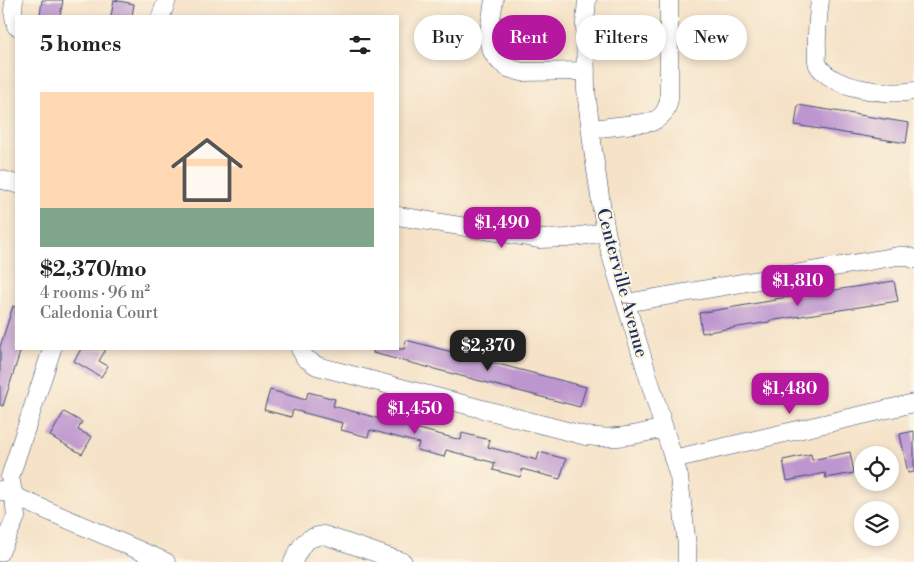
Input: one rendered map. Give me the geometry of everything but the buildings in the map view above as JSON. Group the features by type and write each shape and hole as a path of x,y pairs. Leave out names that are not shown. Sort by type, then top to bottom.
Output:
{"street":[{"path":"14,0 13,11 15,21"},
{"path":"161,15 167,0"},
{"path":"494,0 488,38 494,55 500,62 508,68 522,72 586,71"},
{"name":"Centerville Avenue","path":"587,0 586,90 600,202 610,252 678,478 688,562"},
{"path":"591,128 652,122 659,119 665,113 669,99 669,0"},
{"path":"820,0 816,31 817,63 827,75 851,86 879,92 903,93 914,91"},
{"path":"0,180 15,184"},
{"path":"399,216 540,239 567,238 606,232"},
{"path":"626,303 898,256 914,259"},
{"path":"0,552 16,518 7,493 10,477 52,350"},
{"path":"301,350 305,358 316,366 586,436 603,439 616,438 664,428"},
{"path":"673,459 914,403"},
{"path":"7,493 166,562"},
{"path":"293,562 302,544 313,537 324,535 403,562"}]}
